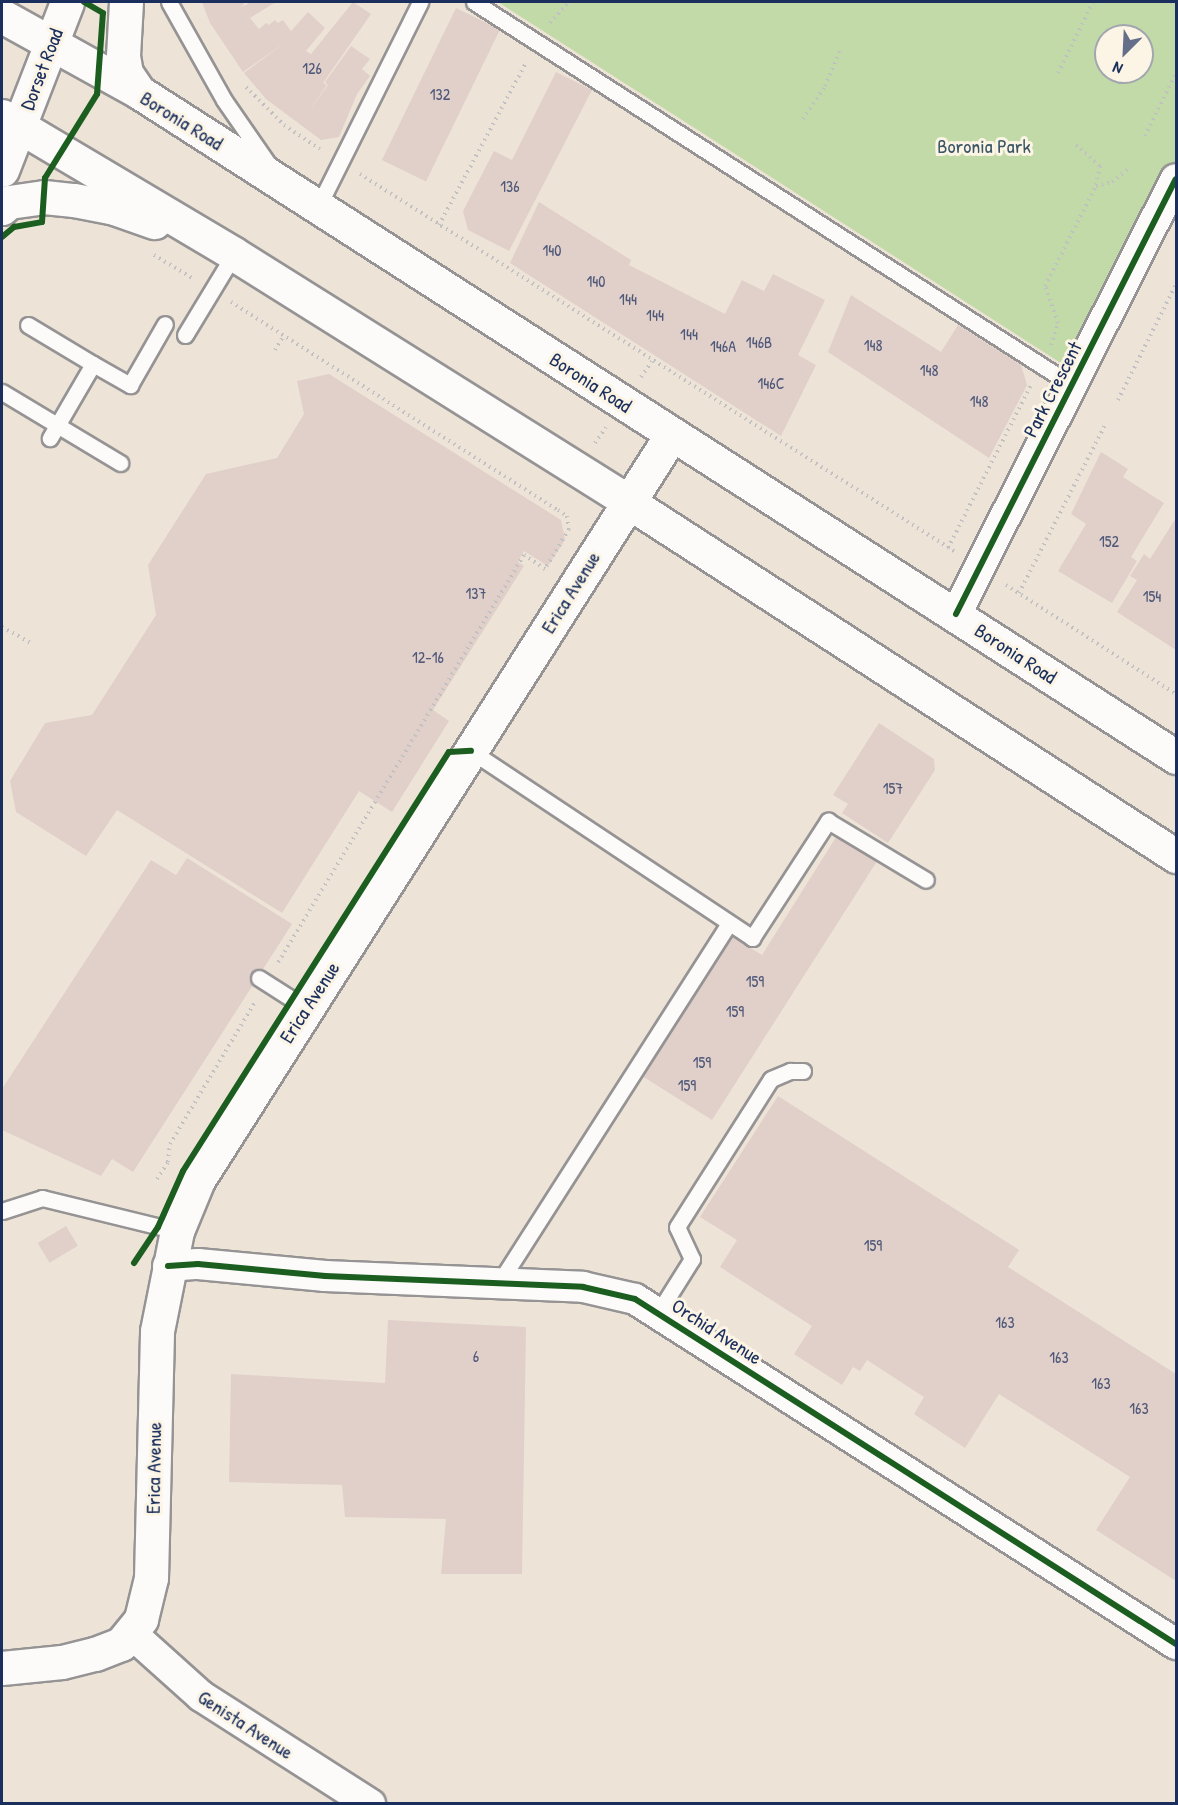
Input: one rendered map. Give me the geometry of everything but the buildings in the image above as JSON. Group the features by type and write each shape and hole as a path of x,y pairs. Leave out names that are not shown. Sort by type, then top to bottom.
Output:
{"main road":[{"name":"Dorset Road","path":"2,170 10,121 52,42 67,2"},
{"path":"126,2 123,56 126,73 139,92"},
{"name":"Boronia Road","path":"2,16 139,92 1176,757"},
{"path":"10,121 234,254 580,471 1176,856"},
{"path":"2,208 9,202 44,197 111,207 234,254"},
{"name":"Erica Avenue","path":"132,1634 148,1603 151,1578 157,1330 168,1266 177,1231 198,1180 222,1138 471,751 627,501 672,434"},
{"path":"2,1668 62,1662 95,1654 121,1644 132,1634"}],"street":[{"name":"Park Crescent","path":"956,614 1176,179"},
{"name":"Orchid Avenue","path":"168,1266 198,1264 325,1276 499,1282 609,1290 635,1299 1176,1644"},
{"name":"Genista Avenue","path":"132,1634 201,1696 370,1803"}],"lane":[{"path":"169,2 224,100 280,181"},
{"path":"318,207 420,2"},
{"path":"474,2 1072,385"},
{"path":"185,335 234,254"},
{"path":"28,325 129,385 165,324"},
{"path":"54,432 93,364"},
{"path":"2,392 54,432 120,463"},
{"path":"471,751 752,938 828,821 926,880"},
{"path":"499,1282 729,923"},
{"path":"262,981 306,1008"},
{"path":"658,1312 692,1259 677,1227 771,1079 790,1071 803,1071"},
{"path":"2,1211 42,1198 177,1231"}],"path":[{"path":"545,29 569,2"},
{"path":"1058,73 1093,2"},
{"path":"1171,2 1176,4"},
{"path":"803,119 825,86 840,51"},
{"path":"439,225 532,52"},
{"path":"1145,136 1176,73"},
{"path":"240,80 284,125 339,162 954,552"},
{"path":"1048,351 1058,323 1045,295 1045,286 1096,186 1100,166 1076,145"},
{"path":"1096,186 1112,182 1129,168"},
{"path":"150,253 284,335 558,510 567,516 570,529 545,569 525,555 262,981 170,1144 168,1162 157,1179"},
{"path":"1118,400 1176,284"},
{"path":"275,350 284,335"},
{"path":"580,471 652,361"},
{"path":"948,548 1034,381"},
{"path":"1019,593 1105,425"},
{"path":"1005,584 1176,694"},
{"path":"2,627 33,644"}],"green space":[{"name":"Boronia Park","path":"498,2 1176,2 1176,179 1078,374"}],"cycle path":[{"path":"2,237 14,227 42,222 45,178 97,94 103,13 84,2"},
{"path":"956,614 1176,179"},
{"path":"134,1263 158,1227 183,1171 449,752 471,751"},
{"path":"168,1266 198,1264 325,1276 583,1287 635,1299 1176,1644"}]}
